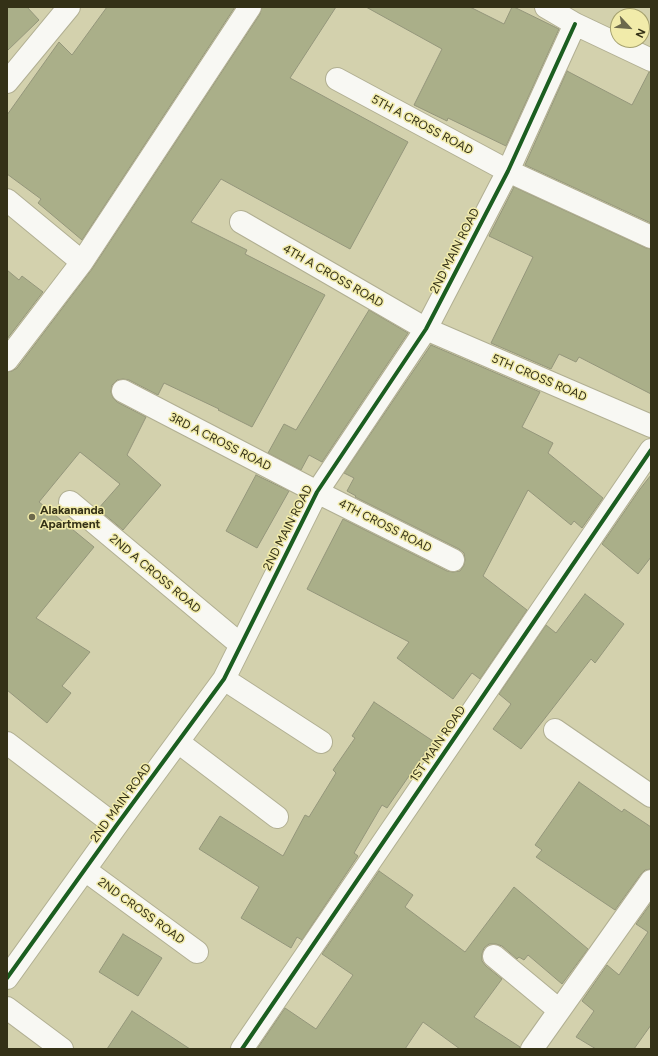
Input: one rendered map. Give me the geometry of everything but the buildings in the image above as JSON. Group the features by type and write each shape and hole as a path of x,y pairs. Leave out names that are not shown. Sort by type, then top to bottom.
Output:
{"street":[{"path":"7,82 69,7"},
{"path":"7,360 82,262 250,7"},
{"path":"546,7 575,24 651,60"},
{"name":"2ND MAIN ROAD","path":"7,978 224,679 317,492 426,329 508,172 575,24"},
{"name":"5TH A CROSS ROAD","path":"337,79 508,172 651,237"},
{"path":"7,200 82,262"},
{"name":"4TH A CROSS ROAD","path":"241,222 426,329"},
{"name":"5TH CROSS ROAD","path":"426,329 651,426"},
{"name":"3RD A CROSS ROAD","path":"123,391 317,492"},
{"name":"1ST MAIN ROAD","path":"242,1049 651,450"},
{"name":"4TH CROSS ROAD","path":"317,492 453,560"},
{"name":"2ND A CROSS ROAD","path":"70,502 241,645"},
{"path":"224,679 321,742"},
{"path":"555,730 651,796"},
{"path":"178,742 278,817"},
{"path":"7,743 116,826"},
{"name":"2ND CROSS ROAD","path":"85,870 197,952"},
{"path":"532,1049 651,881"},
{"path":"494,956 559,1010"},
{"path":"7,1008 62,1049"}],"cycle path":[{"path":"7,978 224,679 317,492 426,329 508,171 575,24"},
{"path":"242,1049 651,450"}],"place":[{"name":"Alakananda Apartment","path":"32,517"}]}
